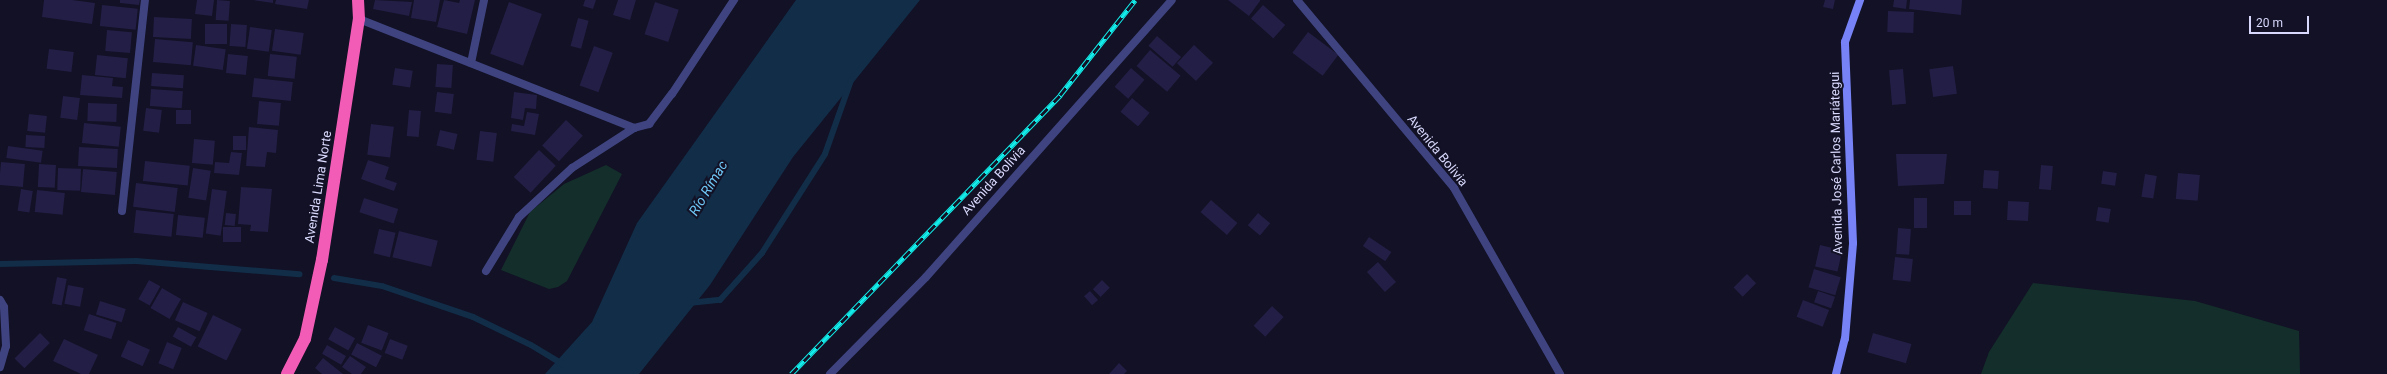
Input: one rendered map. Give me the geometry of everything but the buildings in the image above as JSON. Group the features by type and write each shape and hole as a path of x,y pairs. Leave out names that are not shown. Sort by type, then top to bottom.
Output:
{"highway":[{"name":"Avenida Lima Norte","path":"287,374 305,340 320,268 359,19 358,0"}],"street":[{"path":"122,211 145,0"},
{"path":"471,63 484,0"},
{"path":"486,271 519,217 572,168 634,128 649,124 672,94 734,0"},
{"name":"Avenida Bolivia","path":"830,374 926,277 1172,0"},
{"name":"Avenida Bolivia","path":"1297,0 1454,188 1560,374"},
{"name":"Avenida José Carlos Mariátegui","path":"1836,374 1845,339 1853,243 1845,42 1860,0"},
{"path":"359,19 634,128"},
{"path":"0,300 4,307 6,346 0,367"}],"green space":[{"path":"606,165 622,174 567,281 558,287 549,289 501,270 530,212 564,184"},
{"path":"2033,283 2195,301 2299,331 2300,374 1981,374 1989,352"}],"water":[{"name":"Río Rímac","path":"796,0 920,0 793,157 710,285 639,374 545,374 592,322 637,223"}],"waterway":[{"path":"689,303 720,300 762,253 825,154 851,80"},
{"path":"0,264 136,261 299,274"},
{"path":"334,278 382,286 473,317 531,345 563,364"}],"railway":[{"path":"791,374 1060,95 1135,0"}]}
